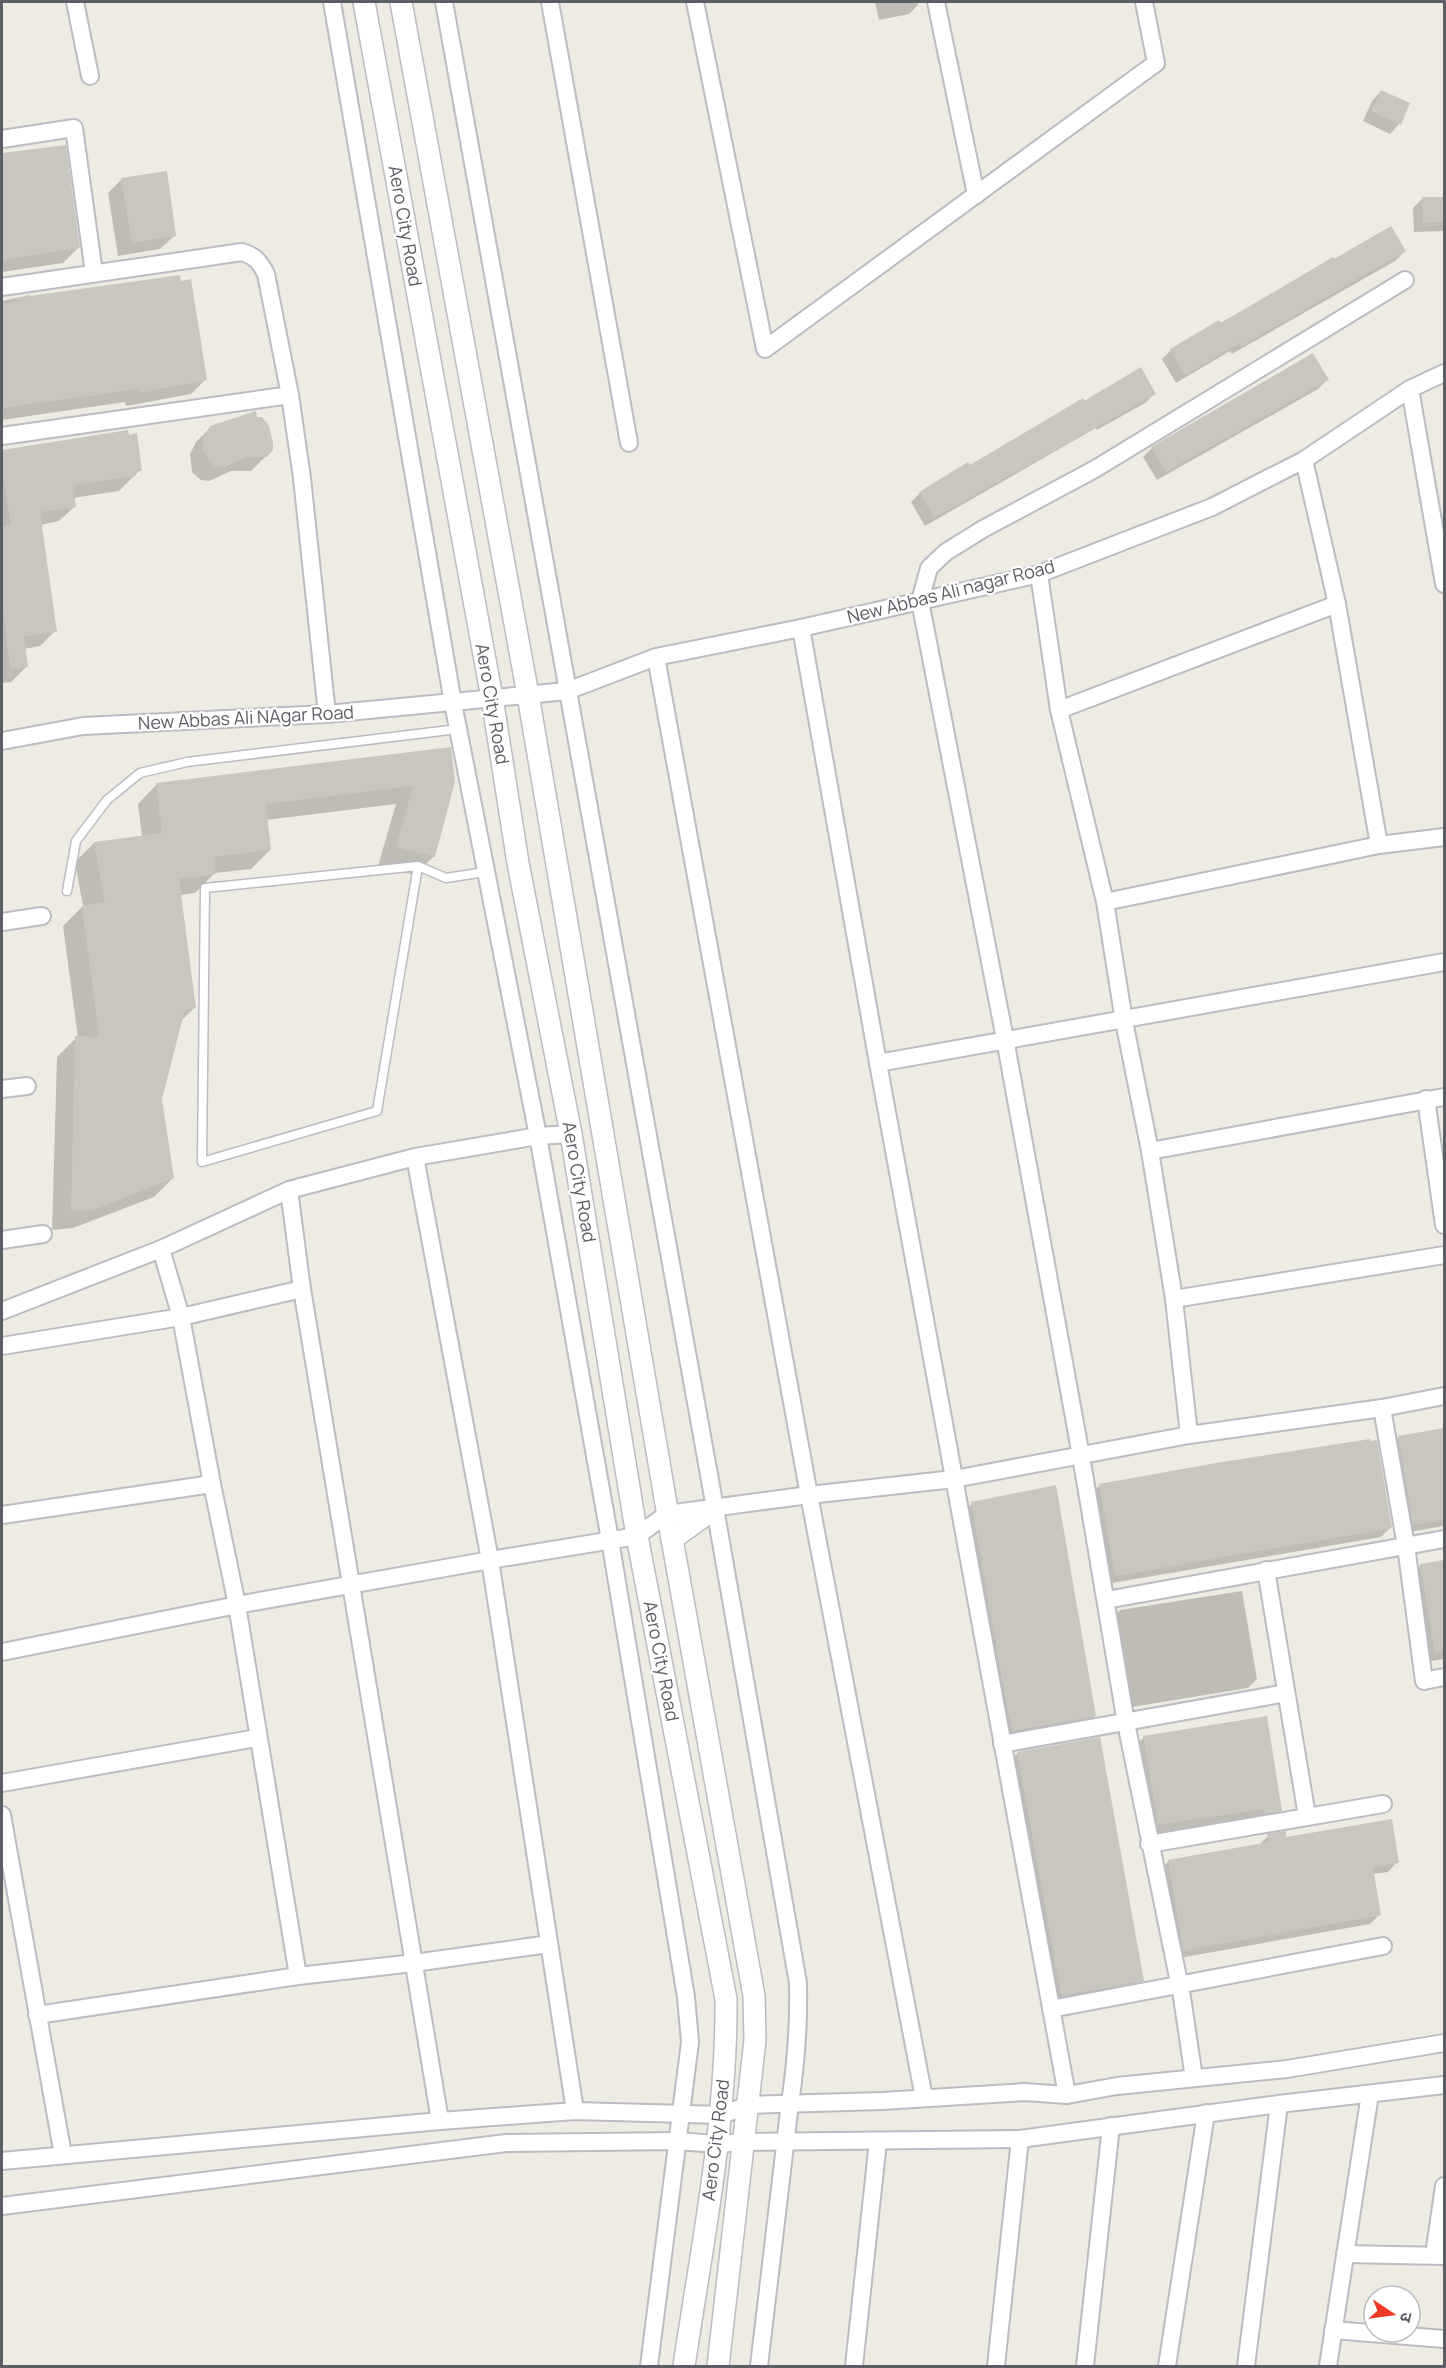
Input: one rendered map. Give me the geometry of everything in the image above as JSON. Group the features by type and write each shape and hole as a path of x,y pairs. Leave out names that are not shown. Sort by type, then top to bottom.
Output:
{"street":[{"path":"75,2 90,76"},
{"path":"332,2 453,703 538,1136 610,1540 686,1997 690,2042 649,2367"},
{"name":"Aero City Road","path":"364,2 492,698 518,863 572,1134 637,1536 726,2000 722,2115 684,2367"},
{"name":"Aero City Road","path":"401,2 528,695 667,1514 754,1996 755,2040 718,2367"},
{"path":"444,2 715,1508 798,1983 799,2022 796,2063 759,2367"},
{"path":"550,2 629,443"},
{"path":"695,2 765,349 1156,63 1144,2"},
{"path":"936,2 976,195"},
{"path":"2,139 74,128 94,273"},
{"path":"2,287 242,252 253,255 266,274 290,395 302,478 327,714"},
{"path":"1194,2078 1178,1984 1126,1723 1081,1456 1005,1039 920,601 929,568 946,552 983,529 1095,469 1405,280"},
{"name":"New Abbas Ali nagar Road","path":"492,698 567,691 656,657 801,628 1039,574 1212,507 1304,460 1410,389 1444,373"},
{"path":"1410,389 1441,542 1444,584"},
{"path":"2,436 290,395"},
{"path":"1304,460 1336,604 1379,845"},
{"path":"1039,574 1059,710 1105,902 1124,1021 1150,1151 1174,1299 1189,1435"},
{"path":"1059,710 1336,604"},
{"path":"801,628 878,1063 1067,2095"},
{"path":"656,657 809,1495 924,2098"},
{"name":"New Abbas Ali NAgar Road","path":"2,741 83,726 327,714 492,698"},
{"path":"1105,902 1379,845 1444,837"},
{"path":"2,922 42,916"},
{"path":"878,1063 1005,1039 1124,1021 1444,962"},
{"path":"2,1089 27,1086"},
{"path":"1150,1151 1444,1097"},
{"path":"1426,1100 1444,1225"},
{"path":"2,1311 161,1249 290,1190 415,1157 538,1136 572,1134"},
{"path":"415,1157 490,1560 575,2111"},
{"path":"290,1190 302,1289 440,2121"},
{"path":"2,1240 43,1234"},
{"path":"161,1249 181,1317 237,1605 257,1738 298,1976"},
{"path":"1174,1299 1444,1255"},
{"path":"2,1346 181,1317 302,1289"},
{"path":"2,1652 237,1605 637,1536 667,1514 954,1479 1189,1435 1382,1408 1444,1396"},
{"path":"1382,1408 1406,1546 1424,1681 1444,1677"},
{"path":"2,1515 212,1484"},
{"path":"672,1539 715,1508"},
{"path":"1106,1600 1444,1539"},
{"path":"1266,1570 1307,1816"},
{"path":"1002,1744 1286,1693"},
{"path":"2,1783 257,1738"},
{"path":"1149,1844 1383,1804"},
{"path":"2,1815 63,2155"},
{"path":"37,2015 298,1976 549,1944"},
{"path":"1051,2009 1383,1946"},
{"path":"2,2161 575,2111 722,2115 748,2105 1025,2092 1067,2095 1118,2086 1287,2069 1444,2043"},
{"path":"2,2206 506,2143 677,2141 717,2144 1020,2139 1279,2104 1444,2085"},
{"path":"1328,2367 1370,2094"},
{"path":"1246,2367 1279,2104"},
{"path":"1167,2367 1206,2114"},
{"path":"1085,2367 1111,2126"},
{"path":"996,2367 1020,2139"},
{"path":"854,2367 878,2141"},
{"path":"1345,2254 1439,2255 1444,2186"},
{"path":"1334,2330 1444,2340"}],"lane":[{"path":"67,891 76,841 107,800 140,772 187,762 458,729"},
{"path":"418,866 377,1112 202,1162 205,888 418,866 446,878 485,872"}],"building":[{"path":"1381,90 1410,103 1401,125 1371,111"},
{"path":"66,145 80,248 2,260 2,153"},
{"path":"167,171 176,236 132,243 121,178"},
{"path":"1422,197 1444,197 1444,222 1423,223"},
{"path":"1391,226 1406,251 1242,346 1240,343 1185,375 1170,349 1219,320 1221,323 1333,257 1334,259"},
{"path":"180,275 181,281 191,279 207,380 140,393 139,389 2,408 2,304 17,301 16,298"},
{"path":"1313,353 1329,380 1166,472 1151,447"},
{"path":"1141,367 1156,394 934,518 919,492 968,462 970,465 1083,398 1084,401"},
{"path":"256,411 257,417 262,417 269,426 273,450 267,457 247,457 224,467 215,466 209,461 203,449 203,439 210,426"},
{"path":"128,430 129,435 137,433 142,471 135,472 136,476 73,485 76,507 40,512 57,632 24,636 28,667 10,669 2,599 2,526 11,525 2,469 2,450"},
{"path":"451,747 455,782 435,857 396,847 413,786 266,804 271,850 214,857 216,874 179,879 196,1008 185,1010 162,1099 174,1178 94,1210 71,1211 75,1036 99,1037 82,906 105,902 94,842 162,833 156,783"},
{"path":"1444,1428 1444,1519 1413,1525 1398,1436"},
{"path":"1370,1439 1370,1441 1377,1440 1392,1528 1115,1576 1099,1484"},
{"path":"1056,1485 1096,1716 1013,1731 1006,1703 971,1502"},
{"path":"1444,1560 1444,1651 1435,1652 1420,1564"},
{"path":"1267,1716 1282,1811 1264,1814 1263,1809 1158,1825 1143,1736"},
{"path":"1100,1737 1144,1981 1061,1996 1017,1752"},
{"path":"1392,1819 1399,1863 1373,1867 1381,1915 1183,1951 1168,1860 1269,1842 1267,1834 1286,1831 1286,1837"}]}
